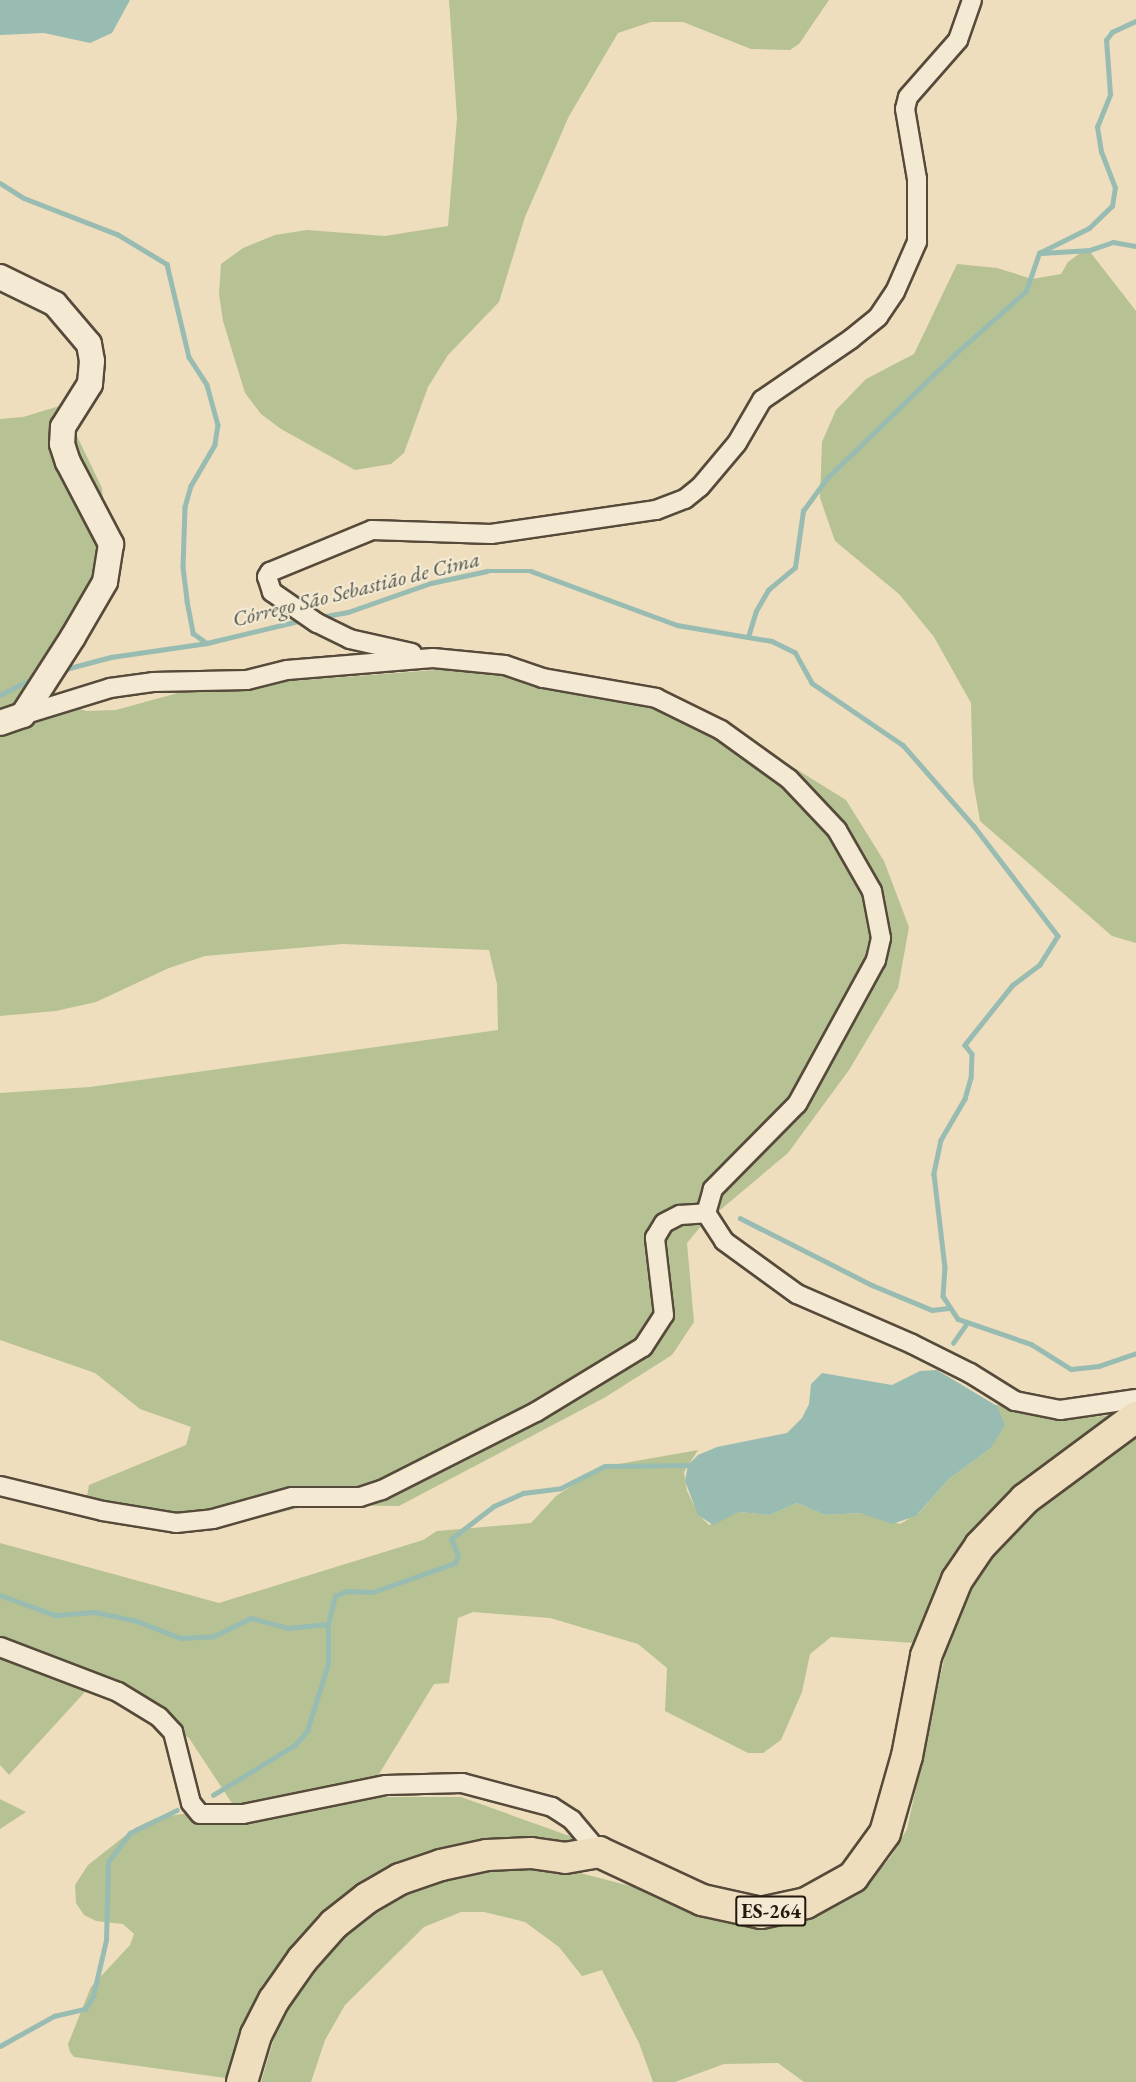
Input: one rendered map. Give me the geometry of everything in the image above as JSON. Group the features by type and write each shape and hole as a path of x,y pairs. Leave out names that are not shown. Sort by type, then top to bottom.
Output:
{"main road":[{"name":"ES-264","path":"598,1852 702,1900 761,1913 806,1903 853,1877 885,1833 907,1756 926,1656 957,1580 980,1546 1024,1499 1136,1417"},
{"path":"242,2082 256,2035 274,2000 326,1933 367,1898 400,1879 487,1855 531,1853 566,1858 598,1852"}],"street":[{"path":"972,0 958,40 908,97 905,109 917,179 917,242 895,292 878,317 851,339 762,400 737,443 700,487 685,499 656,510 491,534 372,530 355,534 270,572 266,583 272,592 300,613 350,639 433,658 505,665 543,678 656,698 686,711 789,779 837,830 864,872 880,925 876,960 797,1104 713,1189 706,1213 724,1241 797,1294 912,1344 970,1373 1015,1401 1060,1410 1136,1399"},
{"path":"0,278 55,304 89,344 92,361 90,384 63,427 62,444 68,462 104,525 111,544 110,562 105,582 23,715"},
{"path":"0,723 110,688 153,682 247,680 288,670 433,658"},
{"path":"0,1486 83,1507 176,1522 213,1519 292,1497 360,1497 382,1491 536,1412 643,1347 664,1315 655,1239 664,1223 680,1215 706,1213"},
{"path":"0,1647 118,1692 159,1717 173,1732 191,1803 200,1814 243,1814 386,1785 462,1783 552,1808 572,1820 598,1852"}],"green space":[{"path":"449,0 829,0 799,44 790,50 751,49 683,22 651,22 618,33 569,116 525,217 499,302 448,355 428,387 404,453 391,464 355,470 281,429 261,414 245,393 223,321 219,294 221,264 243,248 275,235 307,230 385,236 448,226 457,118"},
{"path":"1087,248 1136,311 1136,943 1112,936 980,821 973,781 971,703 934,637 899,594 835,541 820,498 822,442 836,410 866,379 914,354 957,264 997,268 1032,279 1061,274 1068,262"},
{"path":"86,398 80,406 76,434 102,488 107,545 95,581 79,612 45,657 44,678 62,703 86,711 116,710 196,688 489,666 698,708 846,800 884,861 909,927 898,988 849,1070 788,1153 701,1226 687,1243 694,1322 672,1355 604,1398 399,1506 311,1505 217,1528 85,1507 89,1485 186,1445 191,1427 140,1409 95,1373 0,1340 0,1093 90,1087 498,1030 497,984 489,950 343,944 205,956 169,968 96,1002 56,1011 0,1016 0,419 23,417"},
{"path":"1017,1402 1047,1415 1083,1418 1123,1414 1045,1476 927,1644 831,1637 810,1654 802,1692 781,1740 763,1753 748,1753 665,1711 667,1668 638,1644 550,1618 473,1612 458,1618 449,1683 434,1684 365,1797 461,1797 575,1838 571,1844 515,1839 471,1841 423,1854 372,1879 348,1896 240,2080 74,2057 70,2052 68,2044 91,1987 130,1945 134,1934 123,1924 96,1921 84,1915 76,1903 75,1885 88,1865 135,1828 156,1818 196,1812 241,1817 189,1738 94,1682 9,1775 0,1765 0,1543 219,1603 423,1540 437,1531 531,1523 556,1496 602,1467 698,1450 684,1472 687,1491 699,1515 709,1525 739,1512 770,1515 797,1503 825,1515 860,1513 900,1524 919,1513 949,1479 991,1448 996,1405"},
{"path":"1136,1429 1136,2082 804,2082 778,2063 724,2064 675,2082 653,2082 639,2043 602,1970 582,1976 559,1947 525,1922 484,1912 461,1912 424,1927 345,2005 325,2040 311,2082 261,2082 282,2011 325,1953 377,1909 438,1877 493,1864 550,1865 737,1914 865,1885 890,1858 907,1829 950,1632 965,1593 981,1567 1029,1512"},
{"path":"0,1799 26,1812 0,1829"}],"water":[{"path":"0,0 130,0 112,33 90,43 44,33 0,35"},
{"path":"937,1370 997,1406 1005,1425 991,1448 949,1479 916,1516 892,1524 860,1513 825,1515 797,1503 770,1515 739,1512 713,1525 698,1515 685,1481 688,1465 698,1455 717,1447 787,1433 802,1418 809,1404 811,1384 822,1373 892,1385 920,1371"}],"waterway":[{"path":"748,637 756,611 768,590 795,567 803,511 826,479 954,355 1026,291 1039,253 1089,228 1112,206 1115,188 1101,152 1097,127 1110,94 1106,40 1112,32 1136,21"},
{"name":"Córrego São Sebastião de Cima","path":"0,183 24,198 117,234 167,264 189,357 207,385 218,425 215,445 191,486 185,507 183,567 187,601 193,633 207,643"},
{"path":"1042,253 1090,250 1113,242 1136,246"},
{"name":"Córrego São Sebastião de Cima","path":"320,617 348,612 431,583 487,571 531,571 677,625 772,641 795,652 812,683 903,745 974,826 1058,936 1040,965 1013,985 965,1045 972,1054 971,1078 965,1099 941,1140 934,1174 945,1267 943,1296 958,1319 1031,1344 1071,1369 1099,1366 1136,1353"},
{"path":"62,670 111,657 207,643 303,620"},
{"path":"0,695 36,677"},
{"path":"740,1218 872,1285 932,1310 948,1308"},
{"path":"953,1343 967,1323"},
{"path":"213,1795 295,1745 307,1731 328,1664 328,1624 335,1596 347,1591 373,1592 455,1563 458,1555 451,1539 494,1506 523,1493 561,1488 605,1466 694,1465"},
{"path":"0,1595 55,1615 95,1612 134,1620 181,1638 214,1636 251,1618 288,1628 328,1624"},
{"path":"0,2046 54,2016 85,2009 93,1996 106,1940 108,1862 130,1833 177,1810"}]}
